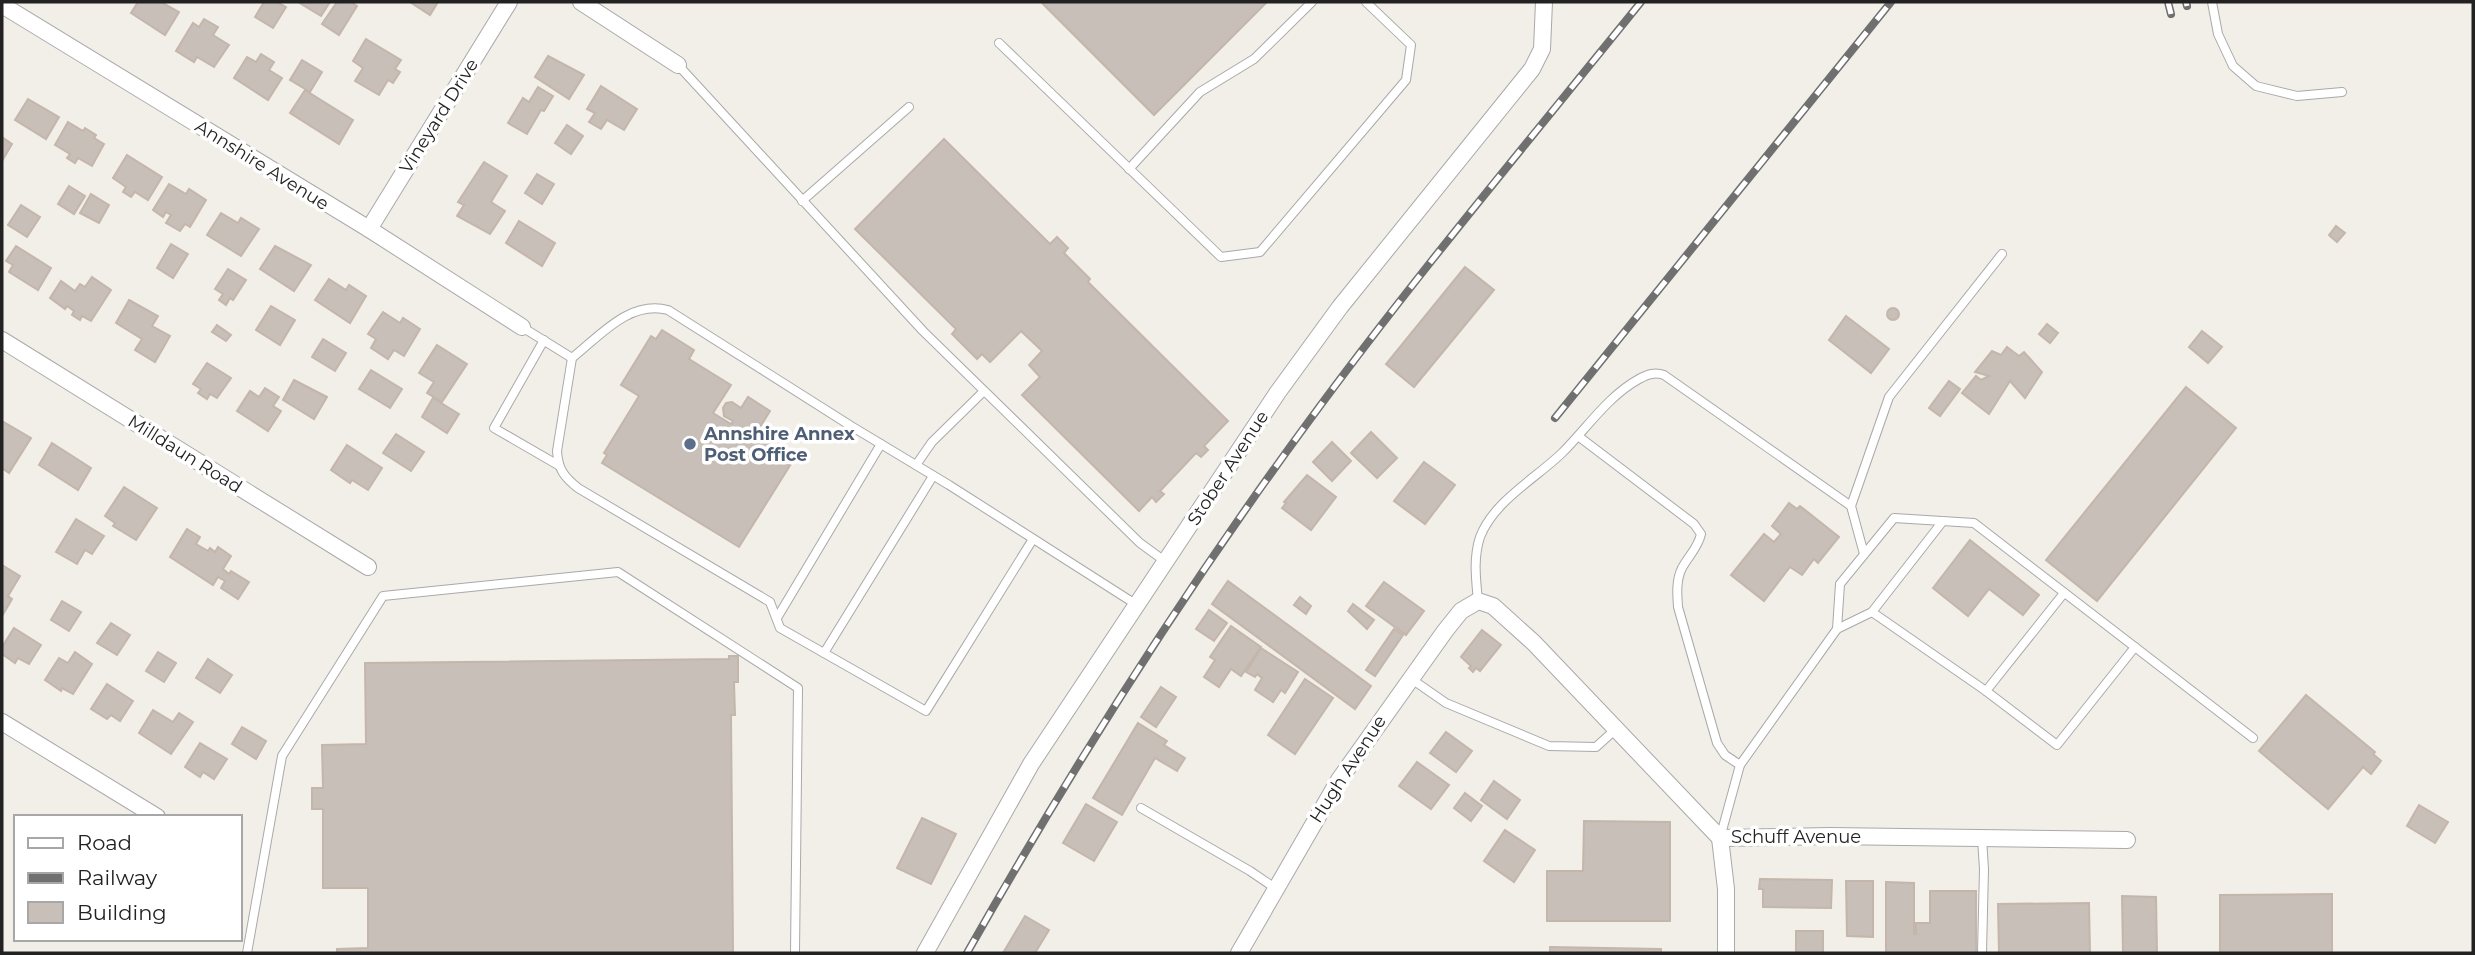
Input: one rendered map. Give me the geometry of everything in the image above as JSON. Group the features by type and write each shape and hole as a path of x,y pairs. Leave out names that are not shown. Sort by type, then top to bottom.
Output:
{"street":[{"name":"Vineyard Drive","path":"369,229 509,2"},
{"path":"581,2 678,65"},
{"name":"Stober Avenue","path":"925,953 1031,764 1278,393 1340,307 1532,69 1542,49 1544,2"},
{"name":"Annshire Avenue","path":"2,5 369,229 522,327"},
{"name":"Milldaun Road","path":"2,340 368,568"},
{"name":"Hugh Avenue","path":"1239,953 1339,780 1410,678 1461,611 1478,601"},
{"name":"Schuff Avenue","path":"1478,601 1493,606 1534,643 1720,838 1830,836 2127,840"},
{"path":"2,722 155,815"},
{"path":"1720,838 1726,889 1726,953"}],"lane":[{"path":"1129,169 1200,92 1254,59 1312,2"},
{"path":"999,43 1221,257 1260,252 1406,80 1411,45 1366,2"},
{"path":"2212,2 2218,34 2233,66 2256,86 2297,96 2342,92"},
{"path":"678,65 923,331 1140,543 1166,562"},
{"path":"802,201 909,107"},
{"path":"1864,554 1851,506 1889,397 2002,254"},
{"path":"1033,539 926,711 780,628 770,602 565,478 558,465 557,451 572,358 629,313 654,307 667,310 933,475 1137,605"},
{"path":"522,327 572,358"},
{"path":"544,341 494,428 558,465"},
{"path":"1478,601 1474,564 1480,536 1497,511 1578,436 1616,395 1640,378 1655,372 1664,374 1851,506"},
{"path":"916,465 932,442 984,391"},
{"path":"1578,436 1694,524 1701,534 1699,545 1681,570 1677,585 1678,607 1717,743 1725,755 1740,765"},
{"path":"777,618 881,444"},
{"path":"824,653 933,475"},
{"path":"1837,629 1840,583 1894,518 1974,523 2253,738"},
{"path":"1720,838 1740,765 1837,629 1872,612 1943,521"},
{"path":"247,953 282,756 383,596 618,572 798,688 795,953"},
{"path":"1986,691 2064,593"},
{"path":"1872,612 1986,691 2057,745 2135,648"},
{"path":"1410,678 1446,703 1549,746 1596,747 1617,728"},
{"path":"1141,808 1251,871 1275,888"},
{"path":"1982,838 1982,953"}],"building":[{"path":"138,2 161,2 179,12 165,35 131,13"},
{"path":"264,2 277,2 286,7 273,28 255,17"},
{"path":"298,2 330,2 321,16"},
{"path":"337,2 351,2 357,6 339,35 322,24"},
{"path":"410,2 438,2 430,15"},
{"path":"1041,2 1267,2 1154,115"},
{"path":"204,19 218,27 213,35 229,45 214,67 197,57 194,62 176,51 193,23 199,27"},
{"path":"366,39 401,60 395,69 400,72 393,83 388,80 379,95 355,81 363,68 353,61"},
{"path":"261,54 274,62 269,70 282,78 268,100 234,78 247,57 256,62"},
{"path":"548,56 584,75 569,99 535,77"},
{"path":"302,60 322,72 310,92 290,80"},
{"path":"601,86 637,109 624,130 607,120 601,129 589,122 595,113 587,109"},
{"path":"538,87 553,96 527,134 508,123 523,98 529,102"},
{"path":"305,90 353,120 339,144 290,113"},
{"path":"28,99 59,117 46,139 15,120"},
{"path":"68,122 83,131 85,128 104,144 92,166 78,158 75,163 67,158 70,154 55,145"},
{"path":"567,125 583,136 571,154 555,143"},
{"path":"2,137 12,144 2,161"},
{"path":"944,139 1050,244 1057,237 1068,248 1064,253 1090,279 1088,282 1228,421 1204,446 1208,450 1201,457 1196,453 1160,491 1164,494 1156,502 1152,497 1139,511 1022,395 1040,377 1029,365 1042,351 1021,331 990,362 982,354 977,359 952,334 956,329 855,229"},
{"path":"127,155 162,177 148,200 135,192 131,197 123,192 126,187 113,178"},
{"path":"484,162 507,176 491,202 505,211 490,234 457,216 464,205 458,202"},
{"path":"537,174 554,184 542,204 525,193"},
{"path":"169,184 186,194 189,189 206,200 190,227 185,224 180,231 166,223 171,215 166,212 163,217 153,210"},
{"path":"69,186 85,196 74,214 58,204"},
{"path":"91,194 109,205 99,223 80,213"},
{"path":"21,205 40,217 27,237 8,225"},
{"path":"221,213 238,223 241,218 259,229 241,256 207,235"},
{"path":"519,221 555,243 542,266 506,243"},
{"path":"2336,226 2345,233 2337,242 2329,235"},
{"path":"171,244 188,254 173,278 157,268"},
{"path":"16,246 51,268 38,290 9,272 13,265 6,261"},
{"path":"275,246 311,265 294,291 260,269"},
{"path":"1465,267 1494,290 1414,387 1386,364"},
{"path":"228,269 246,280 233,300 230,298 226,305 219,300 223,294 215,289"},
{"path":"92,277 111,290 91,321 82,316 80,320 72,315 74,311 67,306 65,309 50,298 61,281 75,291 80,284 85,287"},
{"path":"329,279 346,290 349,285 366,296 350,323 315,300"},
{"path":"129,300 158,316 152,326 170,336 155,362 135,350 142,339 116,323"},
{"path":"271,306 295,320 280,345 256,330"},
{"path":"1893,308 1899,314 1893,320 1887,314"},
{"path":"383,312 400,323 403,318 420,329 404,356 394,350 388,359 371,348 376,339 368,334"},
{"path":"1846,316 1889,349 1871,373 1829,340"},
{"path":"2047,324 2058,333 2050,343 2039,334"},
{"path":"217,325 231,335 226,341 212,332"},
{"name":"Annshire Annex Post Office","path":"662,330 694,350 689,359 731,385 713,413 731,424 733,421 724,416 723,408 726,403 732,402 741,408 748,397 770,411 755,435 794,459 739,547 602,463 607,455 604,453 639,396 621,385 651,336 656,339"},
{"path":"2202,331 2222,347 2208,363 2189,347"},
{"path":"323,339 346,353 335,371 312,357"},
{"path":"437,345 467,364 442,402 427,393 434,382 419,373"},
{"path":"2007,347 2019,356 2024,352 2042,372 2025,398 2010,381 1989,414 1962,393 1976,376 1981,380 1989,376 1975,372 1992,351 2001,355"},
{"path":"207,363 231,378 217,398 210,394 207,399 198,393 201,389 193,384"},
{"path":"371,370 402,389 390,408 359,389"},
{"path":"294,380 327,397 314,419 283,400"},
{"path":"1949,381 1960,389 1940,416 1929,408"},
{"path":"2186,387 2236,428 2097,601 2046,560"},
{"path":"265,388 279,397 273,406 281,411 268,431 237,411 250,391 259,397"},
{"path":"433,398 459,414 447,433 422,417"},
{"path":"2,421 31,438 9,473 2,468"},
{"path":"1371,432 1397,458 1377,478 1351,453"},
{"path":"396,434 424,452 411,471 383,453"},
{"path":"1332,442 1351,461 1332,481 1313,462"},
{"path":"52,443 91,468 78,490 39,465"},
{"path":"347,445 382,468 368,490 352,480 350,483 331,470"},
{"path":"1424,462 1455,485 1425,524 1394,501"},
{"path":"1307,475 1336,497 1311,530 1282,508"},
{"path":"124,487 157,508 136,540 113,526 115,523 105,516"},
{"path":"1789,503 1797,509 1800,506 1839,537 1818,563 1814,559 1802,575 1790,567 1764,601 1731,575 1764,534 1774,542 1781,534 1772,526"},
{"path":"76,519 104,536 92,554 85,550 77,564 56,552"},
{"path":"187,529 200,537 196,544 215,552 218,547 231,556 223,569 249,582 238,599 221,588 225,581 218,577 213,585 170,557"},
{"path":"1970,540 2039,595 2023,615 1989,589 1968,616 1933,588"},
{"path":"2,565 20,576 8,596 12,599 2,616"},
{"path":"1228,581 1371,686 1355,709 1212,604"},
{"path":"1384,582 1424,611 1406,635 1366,606"},
{"path":"1300,597 1311,606 1306,614 1294,605"},
{"path":"62,601 81,612 69,631 51,620"},
{"path":"1353,604 1374,620 1367,629 1348,611"},
{"path":"1209,610 1227,623 1214,641 1196,629"},
{"path":"111,623 130,635 117,655 97,643"},
{"path":"1231,626 1261,647 1241,676 1231,669 1219,687 1204,677 1215,660 1210,657"},
{"path":"14,628 41,645 29,664 18,658 15,663 2,654 2,647"},
{"path":"1394,629 1403,635 1375,676 1366,670"},
{"path":"1482,630 1501,645 1480,671 1476,668 1473,672 1469,668 1471,666 1461,657"},
{"path":"1261,648 1298,672 1285,693 1281,690 1273,702 1255,690 1262,678 1246,672"},
{"path":"75,652 92,664 73,694 62,688 61,691 45,680 59,658 68,663"},
{"path":"158,652 176,663 164,682 146,671"},
{"path":"729,656 738,656 738,682 734,682 735,715 731,715 733,953 337,953 337,949 368,948 368,888 323,888 323,809 312,809 312,788 323,788 322,745 366,744 365,663 729,659"},
{"path":"208,659 232,675 220,693 196,678"},
{"path":"1305,679 1333,698 1295,754 1268,735"},
{"path":"107,684 133,701 120,721 111,715 107,719 91,709"},
{"path":"1161,687 1176,697 1156,727 1141,717"},
{"path":"2306,695 2375,752 2373,754 2381,761 2371,774 2363,767 2328,809 2259,751"},
{"path":"153,710 173,722 179,713 193,722 171,754 139,733"},
{"path":"1138,723 1167,741 1164,745 1185,758 1177,771 1155,758 1122,815 1093,798"},
{"path":"242,727 266,741 256,759 232,744"},
{"path":"1446,732 1472,751 1456,772 1430,753"},
{"path":"200,743 227,759 214,779 203,772 200,777 185,767"},
{"path":"1417,762 1449,785 1431,809 1399,786"},
{"path":"1494,781 1520,800 1507,819 1481,800"},
{"path":"1465,793 1482,806 1471,821 1454,808"},
{"path":"1086,804 1117,822 1094,861 1063,843"},
{"path":"2419,805 2448,822 2435,843 2407,826"},
{"path":"922,818 956,834 931,884 897,868"},
{"path":"1584,821 1670,822 1670,921 1547,921 1547,871 1583,871"},
{"path":"1505,830 1535,850 1514,882 1484,861"},
{"path":"1760,879 1832,880 1831,908 1763,907"},
{"path":"1846,881 1873,881 1873,937 1847,936"},
{"path":"1886,882 1914,883 1914,934 1916,923 1930,923 1930,891 1976,891 1976,953 1886,953"},
{"path":"2332,894 2332,953 2220,953 2220,895"},
{"path":"2122,896 2156,897 2157,953 2123,953"},
{"path":"2089,903 2090,953 1999,953 1998,904"},
{"path":"1025,916 1049,930 1035,953 1003,953"},
{"path":"1796,931 1823,931 1823,953 1796,953"},
{"path":"1550,947 1661,949 1661,953 1550,953"}],"railway":[{"path":"967,953 1046,817 1129,684 1260,489 1387,317 1641,2"},
{"path":"1555,418 1891,2"},
{"path":"2168,2 2171,14"},
{"path":"2186,2 2187,6"}],"place":[{"name":"Annshire Annex Post Office","path":"690,444"}]}
